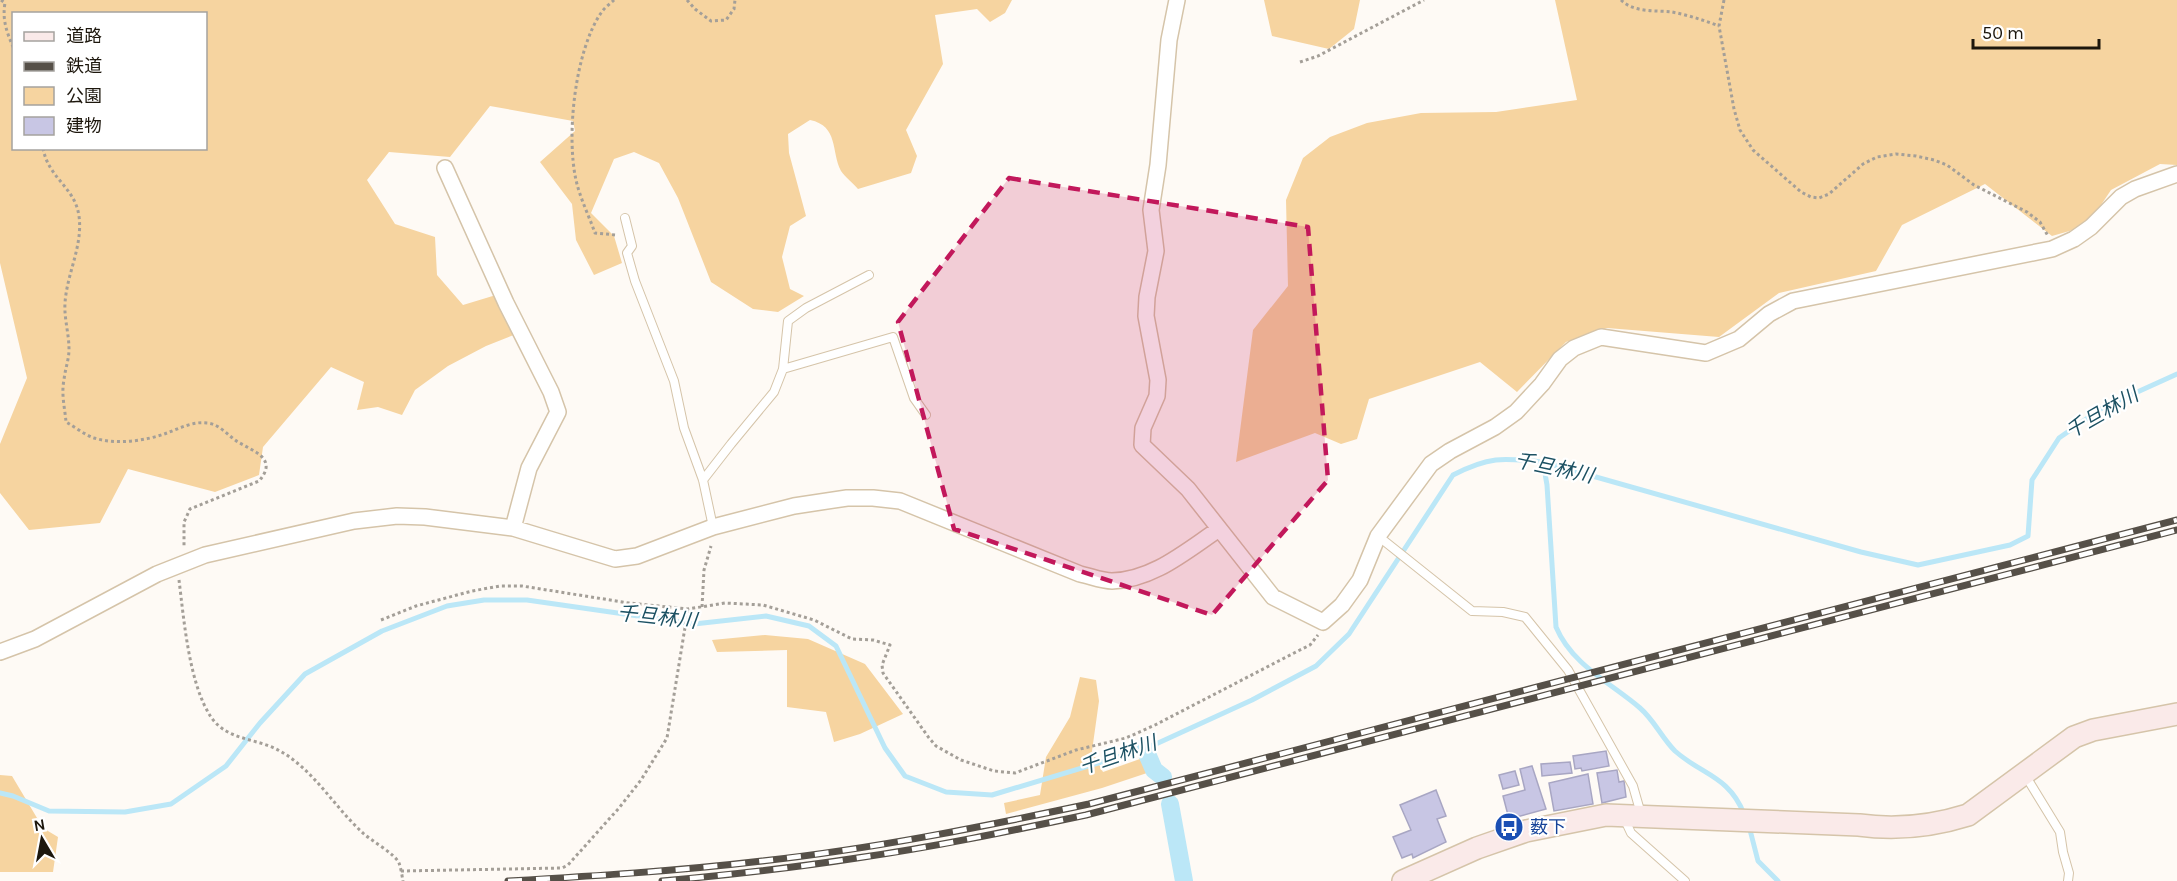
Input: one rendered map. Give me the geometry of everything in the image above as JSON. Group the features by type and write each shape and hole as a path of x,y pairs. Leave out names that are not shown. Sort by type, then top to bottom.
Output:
{"street":[{"path":"1177,0 1169,40 1158,165 1151,210 1156,251 1147,297 1146,316 1158,380 1157,396 1143,428 1142,445 1188,489 1273,597 1323,622 1342,605 1360,580 1378,536 1431,464 1495,427 1516,412 1542,384 1560,359 1574,348 1601,337 1706,353 1739,339 1769,314 1793,301 2052,249 2074,239 2091,227 2121,197 2135,189 2177,174"},
{"path":"446,168 506,303 551,392 558,412 529,468 513,528"},
{"path":"0,652 35,639 158,574 205,555 331,526 397,516 425,517 513,528 615,559 637,556 713,527 794,506 847,498 882,499 900,501 1080,574 1110,581 1133,579 1157,570 1219,529"},
{"path":"1403,881 1477,848 1526,831 1606,815 1895,829 1950,821 1968,815 2074,737 2111,726 2177,714"}],"lane":[{"path":"625,218 632,246 627,253 635,281 674,381 684,428 703,480 713,527"},
{"path":"703,480 774,392 783,369 788,321 806,308 869,275"},
{"path":"783,369 893,337 914,398 926,415"},
{"path":"1378,536 1472,611 1503,612 1525,617 1568,670 1633,786 1638,801 1632,816 1631,833 1685,881"},
{"path":"2024,773 2060,832 2069,873 2068,881"}],"path":[{"path":"2,0 5,3 3,14 6,31 12,44"},
{"path":"614,0 602,11 583,53 574,103 573,142 576,180 595,232 615,233 630,249"},
{"path":"687,0 711,21 726,20 734,9 735,0"},
{"path":"1300,62 1318,56 1424,0"},
{"path":"1621,0 1625,4 1640,9 1692,17 1719,26"},
{"path":"1724,0 1719,26 1740,130 1753,150 1801,192 1810,197 1819,198 1828,194 1863,164 1877,157 1896,154 1934,160 1947,165 1989,194 2035,217 2044,228 2052,249"},
{"path":"44,150 49,169 72,196 78,214 80,231 65,304 69,345 69,362 63,381 66,422 93,438 115,441 137,441 159,436 193,423 208,422 257,452 264,458 267,466 265,474 259,481 190,509 184,522 182,565 195,677 203,701 212,719 223,729 277,749 299,762 349,819 399,862 403,881"},
{"path":"702,607 704,570 715,536 713,527"},
{"path":"381,620 416,606 500,586 546,588 629,603 688,610 725,603 763,605 814,620 852,639 873,640 890,645 882,666 883,673 929,738 948,754 1004,773 1025,769 1076,750 1126,738 1155,726 1310,645 1321,632 1323,622"},
{"path":"401,872 562,868 568,864 619,808 641,780 667,738 688,610"}],"highlighted area":[{"path":"1009,178 1308,227 1328,480 1212,615 954,529 898,322"}],"green space":[{"path":"0,0 1012,0 1005,13 990,22 977,9 935,15 943,64 906,130 917,156 911,173 858,189 841,171 833,141 826,128 810,120 788,134 789,153 806,216 790,226 782,257 790,289 804,296 778,312 753,309 711,282 678,198 659,163 634,152 614,159 591,213 614,236 622,263 594,275 576,240 572,204 540,162 575,131 573,121 490,106 450,157 389,152 367,180 395,224 435,237 437,275 463,305 496,295 516,334 486,346 448,366 415,390 402,415 378,407 357,410 364,382 331,367 263,447 259,475 215,492 128,469 100,523 29,530 0,493 0,444 27,378 0,263"},
{"path":"1264,0 1360,0 1354,29 1329,49 1272,36"},
{"path":"1555,0 2177,0 2177,165 2160,164 2111,190 2087,226 2052,236 1985,184 1902,225 1876,271 1779,293 1719,337 1607,328 1566,342 1517,392 1480,362 1369,399 1357,439 1341,444 1315,433 1236,462 1253,330 1288,286 1286,200 1303,158 1330,137 1367,123 1421,113 1496,112 1577,100"},
{"path":"765,635 808,639 865,664 903,714 860,734 834,742 826,712 787,707 787,650 717,652 712,640"},
{"path":"1080,677 1096,680 1099,701 1092,751 1103,772 1140,759 1147,773 1102,788 1006,814 1004,803 1040,795 1046,757 1070,717"},
{"path":"0,775 12,776 43,828 58,837 53,872 0,872"}],"building":[{"path":"1606,751 1609,766 1582,771 1581,768 1575,769 1573,756"},
{"path":"1570,762 1572,773 1542,776 1541,764"},
{"path":"1532,766 1546,809 1509,819 1503,796 1525,790 1520,769"},
{"path":"1617,770 1619,782 1624,781 1626,797 1602,803 1597,773"},
{"path":"1515,771 1519,785 1503,789 1499,775"},
{"path":"1588,774 1593,804 1554,811 1549,783"},
{"path":"1436,790 1446,816 1437,819 1446,842 1413,858 1412,854 1402,858 1393,837 1411,830 1400,805"}],"waterway":[{"name":"千旦林川","path":"0,793 49,811 125,812 171,804 226,766 260,723 305,674 382,631 447,606 484,600 527,600 694,624 766,616 809,626 836,646 885,748 905,776 946,792 992,795 1145,749 1252,700 1316,666 1349,634 1453,475 1477,464 1507,459 1543,462 1861,552 1918,565 2010,545 2028,536 2032,480 2059,438 2102,408 2177,374"},
{"path":"1543,462 1547,485 1556,627 1563,640 1582,663 1645,713 1675,751 1723,784 1738,801 1744,814"},
{"path":"1145,749 1154,770 1163,777"},
{"path":"1170,804 1184,881"},
{"path":"1749,826 1758,861 1778,881"}],"railway":[{"path":"508,881 730,865 803,856 926,837 1089,804 2177,520"},
{"path":"662,881 886,854 1086,815 2177,530"}],"place":[{"name":"薮下","path":"1509,827"}]}
